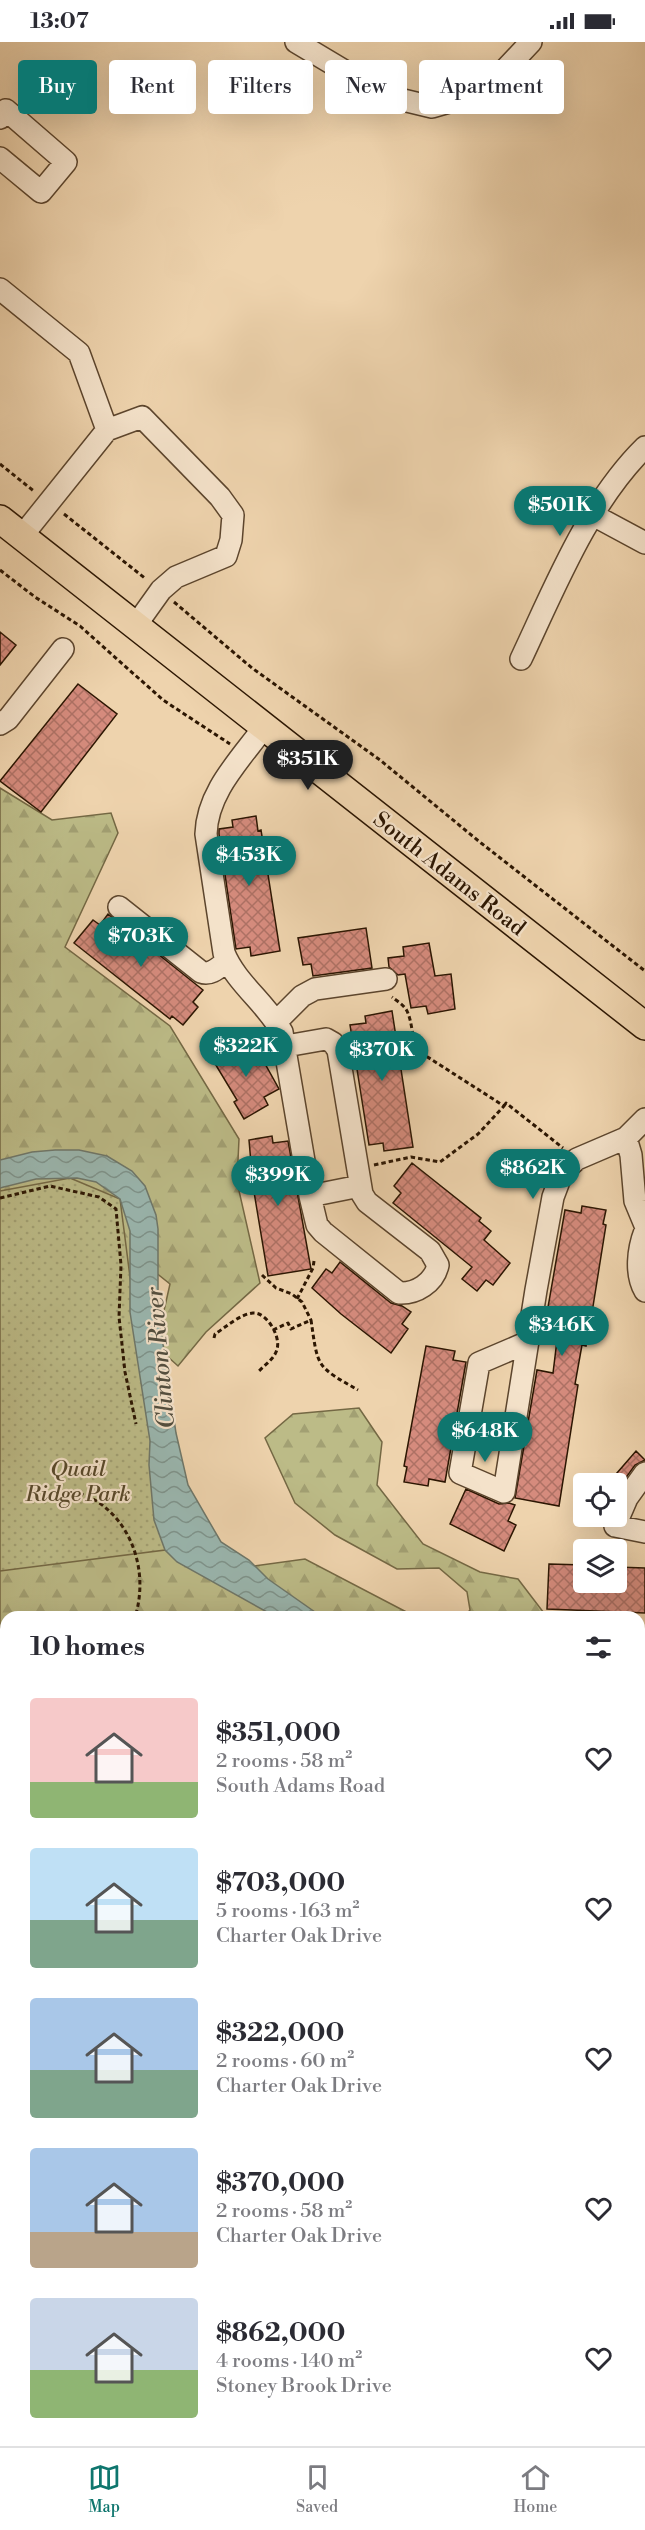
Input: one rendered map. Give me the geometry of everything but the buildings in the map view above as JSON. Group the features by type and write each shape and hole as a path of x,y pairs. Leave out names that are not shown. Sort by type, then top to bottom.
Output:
{"main road":[{"name":"South Adams Road","path":"0,519 645,1026"}],"street":[{"path":"296,42 368,85 403,100 432,107 484,92 531,42"},
{"path":"0,118 6,110 66,162 41,192 0,158"},
{"path":"0,289 79,353 107,430"},
{"path":"22,537 107,430 142,417 220,497 233,514 231,540 226,556 176,577 161,590 135,626"},
{"path":"521,659 593,515 613,482 645,447"},
{"path":"593,515 645,543"},
{"path":"0,724 8,719 63,649"},
{"path":"264,727 213,800 206,820 224,953 227,961 276,1022 286,1046 310,1196 322,1232 399,1293 410,1293 419,1289 436,1273 438,1265 429,1251 367,1202 360,1186 338,1050 326,1039 286,1046"},
{"path":"118,907 201,972 212,972 227,961"},
{"path":"276,1022 302,996 315,989 379,980"},
{"path":"528,1342 479,1363 460,1473 504,1492 554,1197 563,1175 577,1159 626,1138 645,1119"},
{"path":"626,1138 631,1155 635,1201 645,1225"},
{"path":"310,1196 360,1186"},
{"path":"645,1231 639,1251 640,1280 645,1291"},
{"path":"645,1473 627,1498 615,1526 645,1532"}],"path":[{"path":"0,464 161,590 252,669 380,760 481,843 645,971"},
{"path":"0,570 35,597 80,626 163,700 244,754"},
{"path":"379,980 406,1009 412,1035 418,1048 457,1077 485,1091 504,1106"},
{"path":"368,1166 411,1157 440,1162 478,1134 506,1103 577,1159"},
{"path":"0,1198 50,1186 99,1197 116,1209 121,1265 119,1317 125,1372 136,1424"},
{"path":"297,1299 314,1268 314,1261"},
{"path":"262,1275 276,1288 297,1299 311,1320 316,1354 321,1367 358,1390"},
{"path":"214,1338 215,1334 251,1313 259,1313 273,1330 278,1347 274,1357 259,1371"},
{"path":"273,1330 288,1323 291,1329 311,1320"},
{"path":"72,1491 98,1502 123,1527 134,1545 139,1572 137,1611"}],"green space":[{"path":"0,788 52,820 111,813 118,833 65,947 170,1026 239,1139 237,1182 260,1283 206,1332 178,1366 156,1346 170,1284 150,1268 0,1415"},
{"name":"Quail Ridge Park","path":"70,1178 120,1199 165,1550 0,1571 0,1191"},
{"path":"359,1408 382,1442 377,1485 423,1544 480,1572 518,1579 542,1611 469,1611 467,1592 439,1568 397,1569 335,1535 295,1503 265,1438 293,1414"},
{"path":"107,1502 210,1572 305,1559 405,1611 0,1611 0,1514"}],"water":[{"name":"Clinton River","path":"79,1150 107,1156 132,1171 145,1186 156,1215 158,1310 176,1433 188,1485 221,1542 249,1560 268,1579 313,1611 265,1611 177,1562 165,1550 154,1520 149,1465 150,1441 130,1312 130,1231 120,1199 96,1182 77,1178 36,1179 0,1188 0,1160 32,1152"}]}
